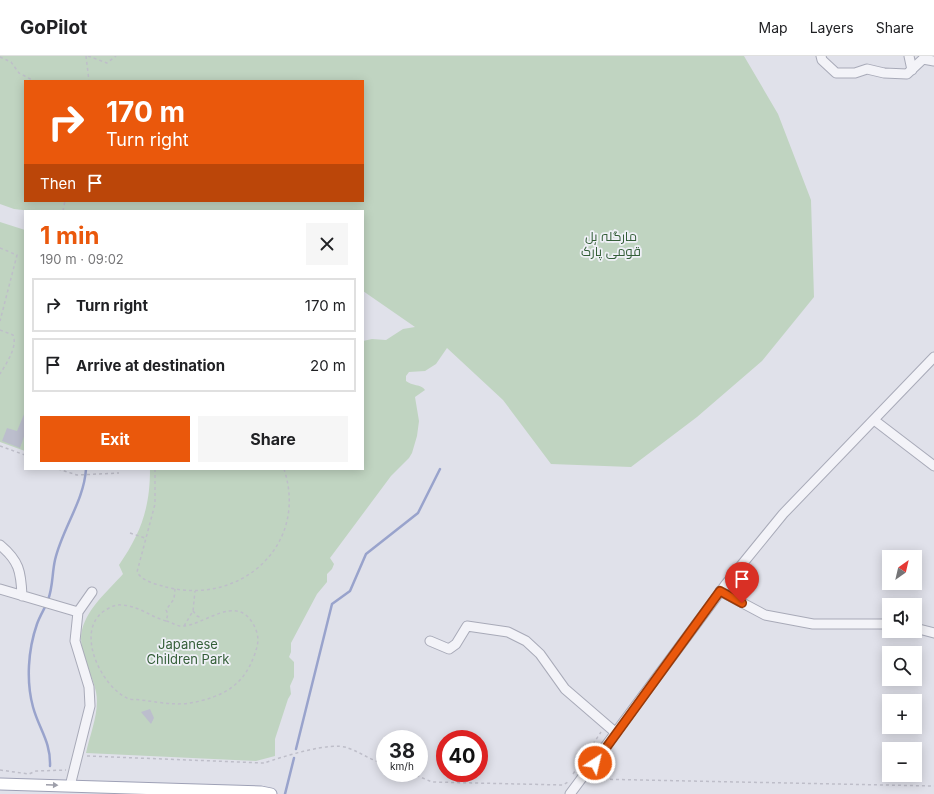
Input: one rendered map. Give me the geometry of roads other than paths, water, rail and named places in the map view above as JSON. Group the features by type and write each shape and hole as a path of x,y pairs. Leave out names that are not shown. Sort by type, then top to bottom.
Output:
{"main road":[{"path":"2,783 261,792 271,794"}],"street":[{"path":"821,56 822,60 836,73 846,74 855,74 866,69 884,73 907,74 923,58 934,61"},
{"path":"909,56 912,70"},
{"path":"570,794 720,591 783,514 934,357"},
{"path":"874,420 934,466"},
{"path":"0,544 13,557 18,565 21,574 19,595"},
{"path":"0,589 78,612"},
{"path":"720,591 764,615 813,624 882,624"},
{"path":"70,786 90,706 91,695 75,641 78,612 92,592"},
{"path":"0,597 19,595"},
{"path":"430,641 449,649 456,644 467,626 508,632 526,640 540,654 565,689 616,733"},
{"path":"922,630 934,633"}],"waterway":[{"path":"296,749 332,604 350,591 366,554 418,513 440,469"},
{"path":"48,600 58,549 77,504 86,470"},
{"path":"46,605 34,634 30,655 29,687 35,715 49,750 50,766"},
{"path":"285,794 294,758"}],"park label":[{"name":"مارگلہ ہل قومی پارک","path":"611,244"},
{"name":"Japanese Children Park","path":"188,652"}]}
